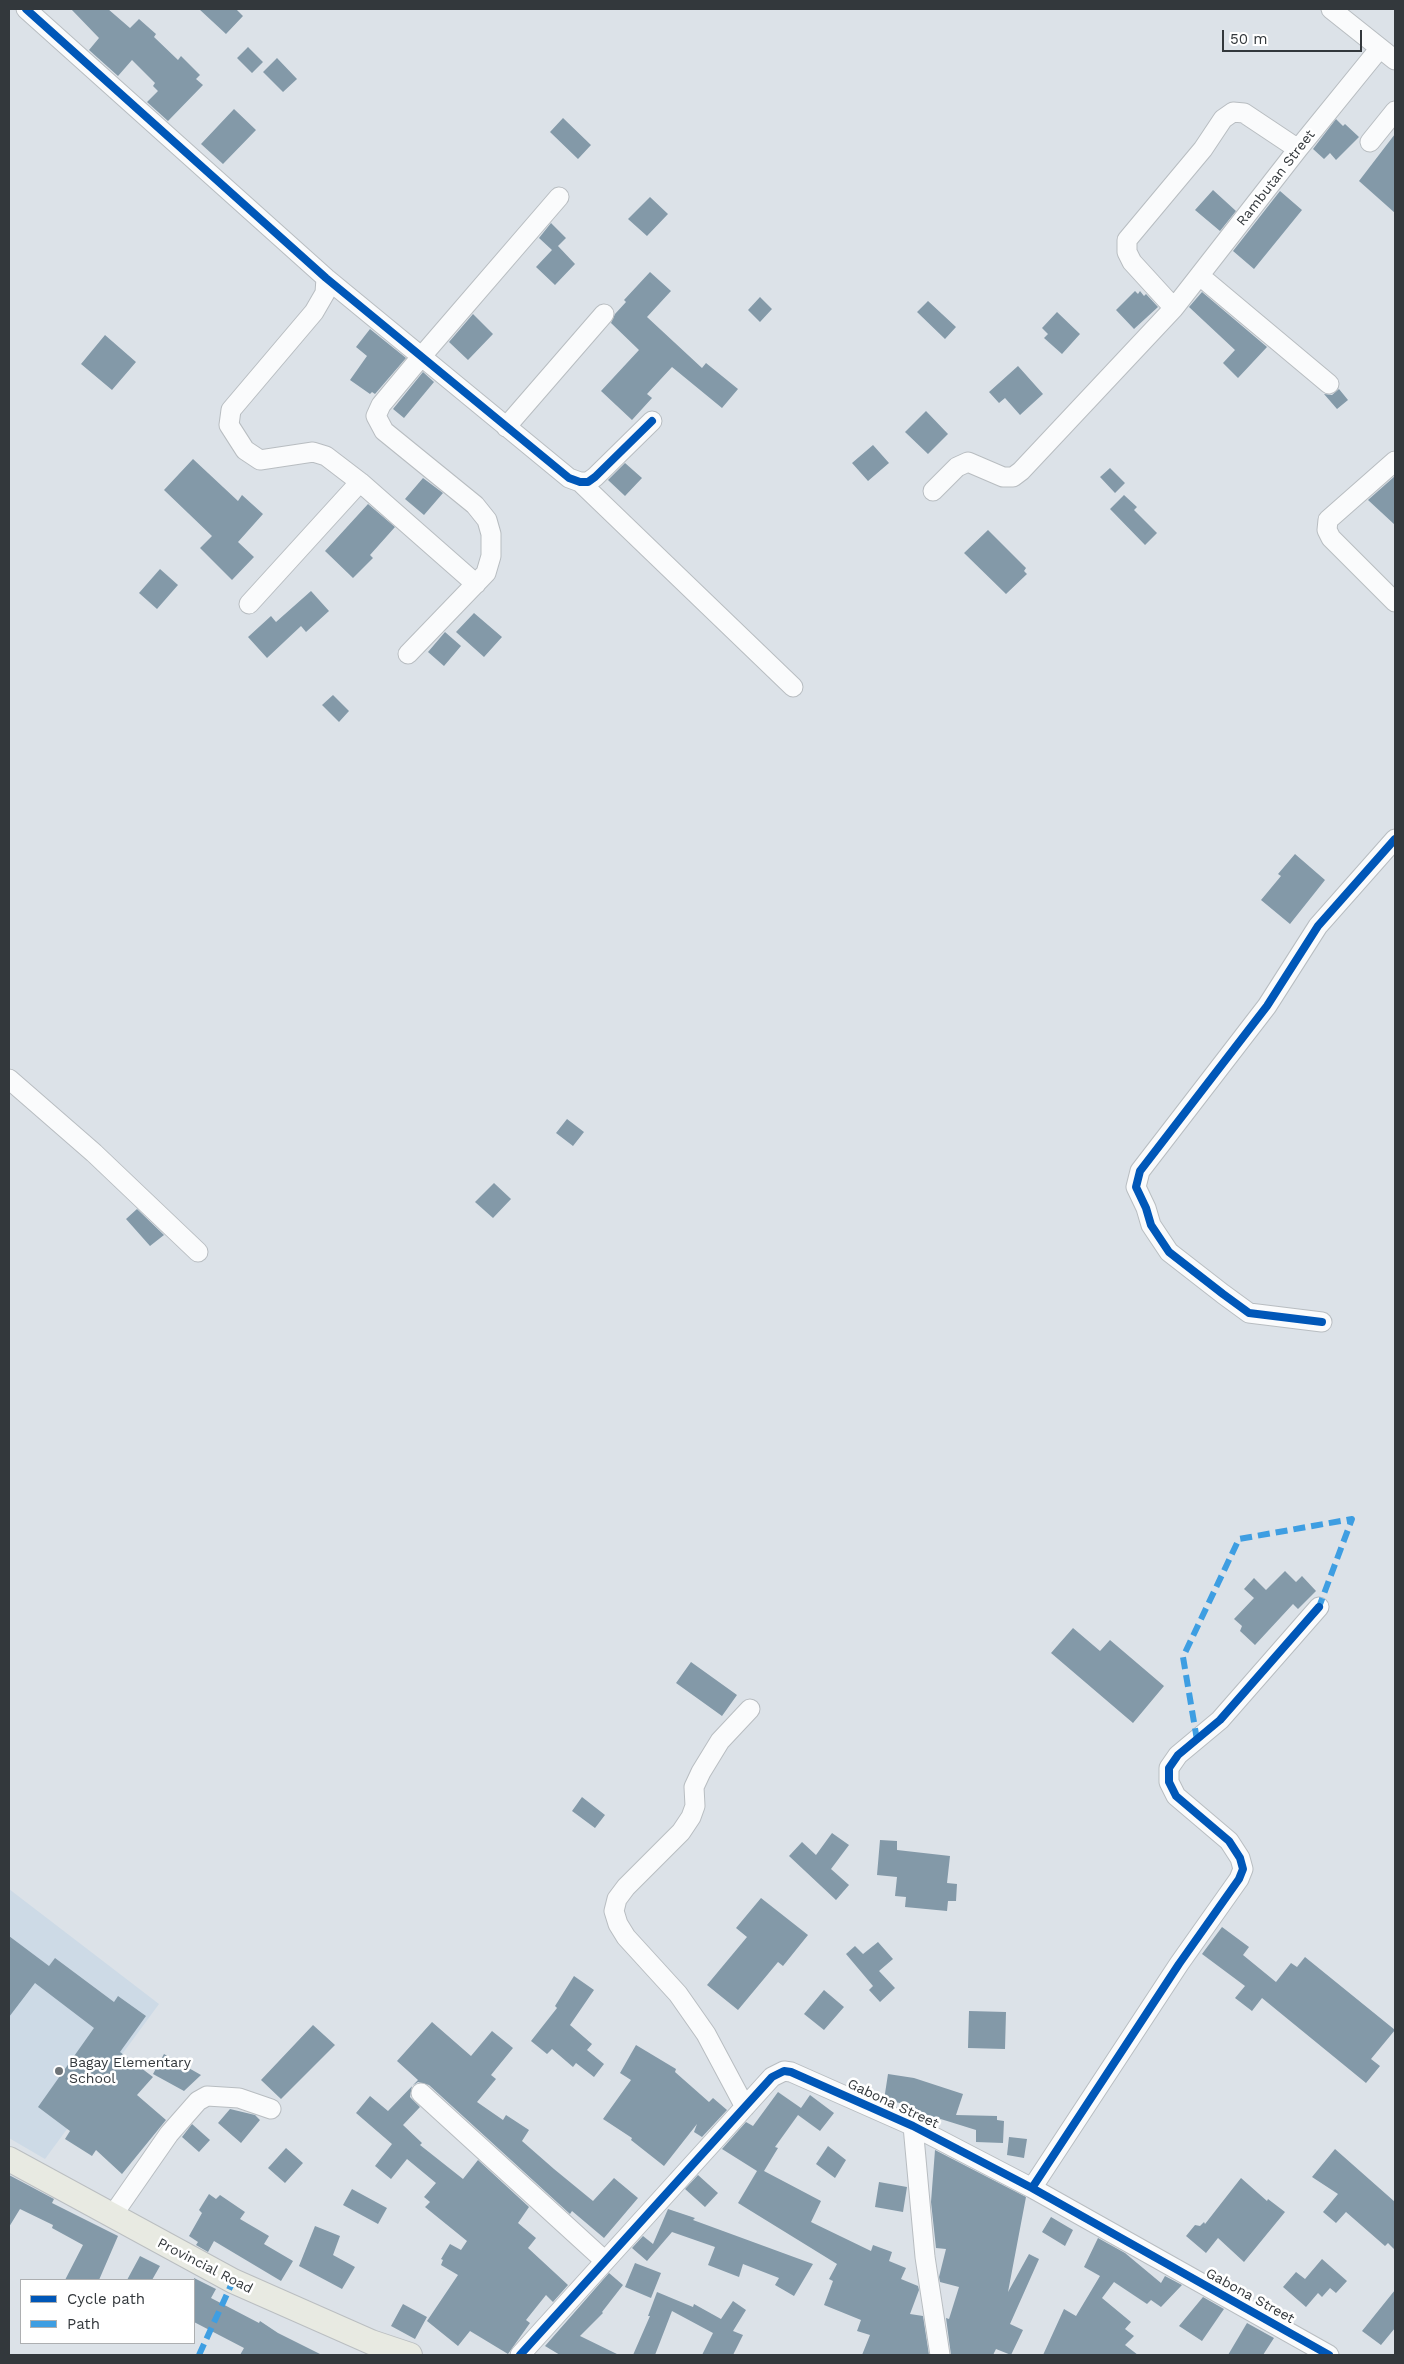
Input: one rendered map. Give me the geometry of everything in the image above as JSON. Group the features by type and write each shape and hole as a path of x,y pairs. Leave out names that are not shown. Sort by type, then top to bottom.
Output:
{"main road":[{"name":"Provincial Road","path":"9,2159 233,2281 372,2342 410,2355"}],"street":[{"path":"26,9 326,278 569,478 580,482 588,482 652,421"},
{"path":"1331,9 1395,60"},
{"name":"Rambutan Street","path":"933,491 957,467 968,462 976,464 994,475 1003,477 1013,477 1021,472 1174,308 1298,149 1380,48"},
{"path":"1370,142 1395,111"},
{"path":"1174,308 1132,262 1127,252 1128,240 1203,149 1223,119 1233,112 1244,113 1298,149"},
{"path":"408,654 486,573 491,556 491,534 487,520 475,505 384,431 376,416 381,404 420,357 559,197"},
{"path":"1200,276 1329,384"},
{"path":"326,278 325,293 314,312 231,410 229,425 245,450 260,460 313,452 332,460 360,482 476,584"},
{"path":"506,427 604,314"},
{"path":"1392,593 1332,538 1327,530 1328,520 1395,461"},
{"path":"249,604 360,482"},
{"path":"580,482 793,687"},
{"path":"1322,1322 1249,1313 1169,1252 1151,1225 1146,1208 1136,1187 1140,1170 1267,1006 1318,926 1395,839"},
{"path":"9,1079 94,1152 198,1252"},
{"path":"1032,2188 1179,1964 1239,1879 1243,1869 1240,1858 1229,1841 1176,1796 1169,1782 1169,1768 1178,1755 1220,1720 1319,1607"},
{"path":"745,2107 706,2034 678,1994 626,1937 618,1924 614,1911 617,1899 626,1887 681,1832 691,1817 695,1806 694,1787 701,1772 720,1741 750,1709"},
{"name":"Gabona Street","path":"520,2355 772,2077 784,2071 791,2072 913,2126 1032,2188 1329,2355"},
{"path":"421,2093 605,2261"},
{"path":"112,2216 168,2134 198,2100 207,2096 239,2098 271,2109"},
{"path":"913,2126 925,2257 940,2355"}],"shaded area":[{"name":"Bagay Elementary School","path":"9,1889 159,2004 45,2159 9,2138"}],"building":[{"path":"71,9 108,9 130,28 139,19 156,34 154,37 178,60 181,56 200,75 196,79 203,85 168,121 147,102 158,91 153,86 155,83 132,60 118,76 89,50 99,38"},
{"path":"199,9 236,9 243,16 226,34"},
{"path":"248,47 263,62 252,73 237,58"},
{"path":"277,58 297,79 283,92 263,72"},
{"path":"234,109 256,130 223,164 201,144"},
{"path":"563,118 591,145 578,159 550,132"},
{"path":"1336,119 1343,126 1345,124 1359,137 1336,160 1330,153 1324,159 1313,149"},
{"path":"1395,134 1395,213 1359,181"},
{"path":"1213,190 1236,211 1220,231 1195,210"},
{"path":"1280,191 1302,210 1254,269 1233,251"},
{"path":"650,197 668,214 647,236 628,219"},
{"path":"551,223 566,238 558,246 575,264 555,285 536,267 552,250 539,238"},
{"path":"650,272 671,291 647,317 702,368 706,363 738,389 722,408 672,367 647,394 652,398 632,420 601,391 639,350 611,323 615,314 626,302 624,300"},
{"path":"1135,291 1138,294 1140,291 1144,296 1146,294 1158,307 1134,329 1116,310"},
{"path":"1202,292 1267,347 1238,378 1223,363 1235,350 1189,307"},
{"path":"760,297 772,309 760,322 748,310"},
{"path":"928,301 956,327 945,339 917,312"},
{"path":"1057,312 1080,334 1062,354 1044,338 1048,334 1042,328"},
{"path":"473,314 493,334 468,360 449,342"},
{"path":"370,329 406,358 375,394 372,392 370,394 350,380 367,356 356,347"},
{"path":"105,335 136,362 112,390 81,364"},
{"path":"1018,366 1043,394 1020,415 1005,398 999,403 989,392"},
{"path":"423,372 434,382 404,418 393,409"},
{"path":"1339,389 1348,400 1337,409 1324,394 1332,395"},
{"path":"926,411 948,434 928,454 905,432"},
{"path":"873,445 889,463 868,481 852,463"},
{"path":"193,459 238,501 242,495 263,514 238,542 254,557 232,580 200,548 212,536 164,490"},
{"path":"625,463 642,478 625,496 608,480"},
{"path":"1110,468 1125,483 1115,493 1100,477"},
{"path":"1395,476 1395,525 1368,500"},
{"path":"423,478 443,493 424,515 405,499"},
{"path":"1124,495 1137,507 1134,510 1157,533 1145,545 1110,509"},
{"path":"368,504 395,527 370,555 373,558 353,578 325,551"},
{"path":"988,530 1026,568 1024,571 1027,574 1006,594 964,553"},
{"path":"160,569 178,585 157,609 139,593"},
{"path":"311,591 329,611 306,632 301,626 267,658 248,637 271,616 276,622"},
{"path":"474,613 502,637 484,657 456,632"},
{"path":"445,632 461,646 444,666 428,652"},
{"path":"333,695 349,711 339,722 322,705"},
{"path":"1295,854 1325,880 1290,924 1261,900 1281,876 1278,874"},
{"path":"567,1119 584,1132 573,1146 556,1133"},
{"path":"494,1183 511,1199 493,1218 475,1202"},
{"path":"137,1209 164,1235 150,1246 126,1219"},
{"path":"1285,1571 1296,1582 1302,1576 1316,1591 1298,1609 1293,1604 1255,1645 1240,1631 1242,1626 1234,1619 1254,1598 1244,1589 1254,1578 1266,1590"},
{"path":"1073,1628 1100,1651 1110,1640 1164,1686 1133,1723 1051,1653"},
{"path":"691,1662 737,1695 722,1716 676,1683"},
{"path":"582,1797 605,1815 595,1828 572,1811"},
{"path":"832,1833 849,1845 831,1869 849,1885 836,1900 789,1856 802,1842 816,1855"},
{"path":"880,1840 897,1841 897,1850 950,1856 947,1883 957,1884 956,1901 948,1901 947,1911 905,1907 906,1897 895,1896 897,1877 877,1875"},
{"path":"761,1898 808,1935 783,1966 778,1962 738,2010 707,1985 747,1937 736,1928"},
{"path":"1222,1927 1249,1947 1243,1955 1276,1982 1291,1963 1297,1967 1305,1957 1395,2030 1371,2059 1380,2066 1366,2083 1262,1998 1252,2011 1235,1998 1245,1986 1202,1954"},
{"path":"9,1936 49,1966 55,1958 114,2002 118,1996 146,2016 120,2052 153,2077 137,2095 166,2120 122,2174 96,2150 92,2156 65,2139 70,2131 38,2107 94,2028 35,1983 9,2017"},
{"path":"878,1942 893,1959 879,1971 895,1988 880,2002 869,1990 873,1986 846,1954 855,1946 863,1954"},
{"path":"574,1976 594,1990 570,2025 592,2044 587,2050 604,2064 594,2077 576,2063 573,2067 552,2049 547,2054 531,2041 557,2008 555,2006"},
{"path":"824,1990 844,2007 824,2030 804,2014"},
{"path":"969,2011 1006,2012 1005,2049 968,2048"},
{"path":"432,2022 471,2056 492,2031 513,2048 491,2075 496,2079 477,2102 503,2120 506,2115 529,2130 522,2141 593,2201 614,2178 638,2198 604,2238 572,2211 570,2214 429,2085 418,2082 413,2086 418,2080 397,2061"},
{"path":"313,2025 335,2045 281,2099 261,2080"},
{"path":"636,2045 676,2069 675,2072 709,2102 713,2098 727,2110 702,2137 694,2132 697,2124 664,2166 631,2140 632,2138 603,2119 631,2080 620,2073"},
{"path":"164,2054 201,2075 184,2091 153,2074"},
{"path":"888,2074 914,2078 963,2094 956,2115 997,2116 997,2120 1004,2121 1003,2143 976,2142 976,2130 899,2106 900,2103 884,2100"},
{"path":"412,2086 410,2097 420,2107 403,2125 422,2143 420,2145 463,2179 478,2160 529,2207 518,2223 536,2238 528,2248 568,2285 553,2302 546,2295 526,2320 530,2323 508,2354 470,2331 458,2346 427,2321 458,2275 441,2265 443,2260 441,2259 450,2244 461,2250 467,2241 425,2207 430,2202 424,2197 436,2183 407,2159 391,2179 375,2166 392,2144 356,2113 370,2096 388,2111"},
{"path":"778,2092 801,2108 810,2095 834,2113 820,2131 798,2115 775,2147 778,2148 764,2171 821,2201 811,2222 871,2251 873,2245 892,2252 889,2261 906,2268 901,2279 918,2286 919,2290 910,2314 923,2316 929,2355 862,2355 870,2335 857,2331 861,2320 824,2305 833,2281 829,2279 837,2264 738,2203 757,2171 722,2149 746,2122 753,2126"},
{"path":"230,2109 255,2115 260,2120 241,2143 218,2123"},
{"path":"192,2124 210,2140 199,2152 182,2137"},
{"path":"1009,2137 1027,2139 1024,2158 1007,2155"},
{"path":"828,2146 846,2160 835,2178 816,2164"},
{"path":"286,2148 303,2163 285,2183 268,2168"},
{"path":"1335,2149 1395,2202 1395,2250 1388,2243 1385,2246 1346,2212 1336,2223 1323,2212 1338,2194 1312,2177"},
{"path":"935,2150 1026,2197 1008,2292 1029,2254 1039,2259 1010,2324 1023,2330 1011,2355 996,2349 993,2355 951,2355 946,2318 949,2319 959,2287 940,2282 939,2277 946,2249 936,2248 931,2202"},
{"path":"9,2175 54,2199 52,2203 118,2236 99,2279 66,2279 83,2245 52,2228 53,2225 20,2209 9,2227"},
{"path":"698,2175 718,2193 705,2207 685,2189"},
{"path":"1241,2178 1267,2201 1268,2199 1285,2212 1244,2262 1218,2238 1206,2253 1186,2236 1195,2225 1200,2226 1204,2222 1205,2224"},
{"path":"879,2182 907,2187 903,2212 875,2207"},
{"path":"352,2189 387,2208 378,2224 343,2205"},
{"path":"209,2194 216,2199 220,2195 245,2212 240,2219 269,2236 264,2244 293,2261 281,2281 214,2241 208,2252 196,2245 198,2242 189,2236 202,2213 199,2210"},
{"path":"668,2209 813,2264 794,2296 775,2285 779,2278 743,2264 739,2277 708,2265 715,2247 672,2232 647,2261 632,2248 643,2236 653,2244"},
{"path":"1051,2217 1073,2230 1065,2246 1042,2232"},
{"path":"315,2226 340,2236 333,2255 355,2267 342,2289 299,2266"},
{"path":"1098,2238 1125,2253 1161,2283 1165,2276 1182,2285 1161,2307 1151,2300 1147,2304 1114,2282 1102,2298 1131,2322 1125,2329 1134,2336 1125,2345 1138,2355 1043,2355 1064,2309 1076,2316 1100,2276 1084,2267"},
{"path":"140,2256 160,2266 153,2279 128,2279"},
{"path":"1322,2259 1347,2281 1336,2293 1330,2288 1322,2297 1318,2293 1306,2307 1283,2287 1296,2272 1305,2279"},
{"path":"635,2263 661,2273 651,2298 625,2287"},
{"path":"609,2273 623,2285 603,2313 580,2336 619,2355 560,2355 545,2346"},
{"path":"194,2279 216,2289 211,2298 259,2323 260,2321 278,2333 322,2355 240,2355 244,2348 195,2323"},
{"path":"1395,2290 1395,2328 1381,2345 1362,2331"},
{"path":"657,2292 693,2307 694,2304 721,2319 733,2301 746,2310 733,2331 743,2335 733,2355 702,2355 713,2333 672,2311 655,2355 633,2355 650,2316 648,2316"},
{"path":"1203,2297 1224,2309 1202,2341 1179,2326"},
{"path":"403,2304 427,2317 415,2339 391,2326"},
{"path":"1247,2323 1274,2338 1263,2355 1228,2355"}],"marked path":[{"path":"1197,1740 1183,1657 1239,1539 1352,1519 1319,1607"},
{"path":"199,2355 233,2281"}],"cycle path":[{"path":"26,9 326,278 569,478 580,482 588,482 652,421"},
{"path":"1322,1322 1249,1313 1169,1252 1151,1225 1146,1208 1136,1187 1140,1171 1267,1006 1318,926 1395,839"},
{"path":"1032,2188 1179,1964 1239,1879 1243,1869 1240,1858 1229,1841 1176,1796 1169,1782 1169,1768 1178,1755 1220,1720 1319,1607"},
{"path":"520,2355 772,2077 784,2071 791,2072 913,2126 1032,2188 1329,2355"}],"place":[{"name":"Bagay Elementary School","path":"59,2071"}]}
